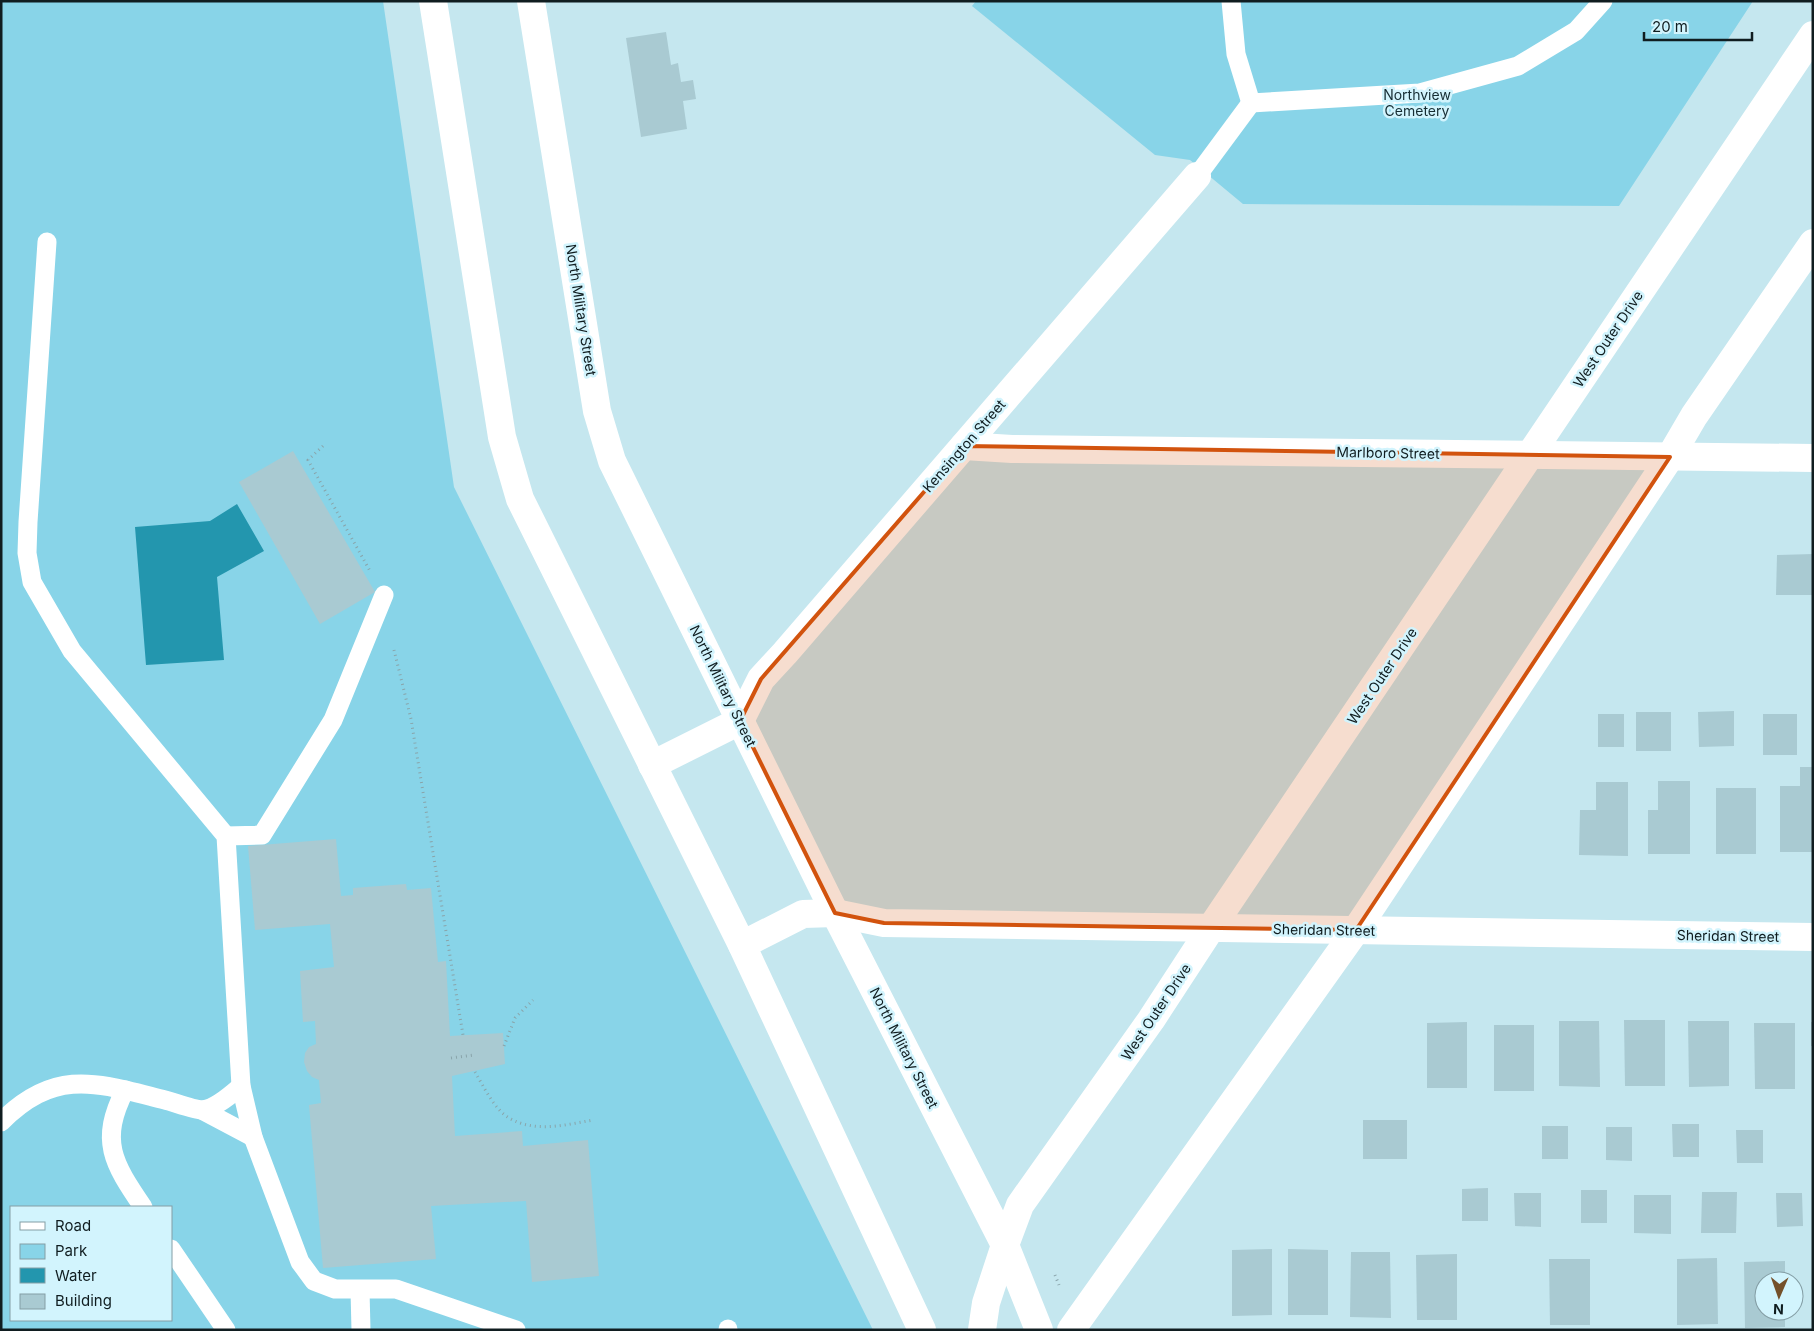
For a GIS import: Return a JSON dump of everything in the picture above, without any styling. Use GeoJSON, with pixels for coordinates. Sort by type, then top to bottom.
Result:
{"type":"FeatureCollection","features":[{"type":"Feature","properties":{"kind":"street"},"geometry":{"type":"LineString","coordinates":[[433,1],[502,436],[520,499],[742,945],[922,1330]]}},
{"type":"Feature","properties":{"kind":"street","name":"North Military Street"},"geometry":{"type":"LineString","coordinates":[[531,1],[597,411],[612,461],[835,914],[1004,1245],[1039,1330]]}},
{"type":"Feature","properties":{"kind":"street","name":"West Outer Drive"},"geometry":{"type":"LineString","coordinates":[[982,1330],[986,1304],[1004,1245],[1020,1206],[1151,1020],[1211,928],[1813,35]]}},
{"type":"Feature","properties":{"kind":"street","name":"Kensington Street"},"geometry":{"type":"LineString","coordinates":[[740,721],[760,678],[785,653],[1197,176]]}},
{"type":"Feature","properties":{"kind":"street"},"geometry":{"type":"LineString","coordinates":[[1071,1330],[1356,930],[1670,457],[1694,416],[1813,243]]}},
{"type":"Feature","properties":{"kind":"street","name":"Marlboro Street"},"geometry":{"type":"LineString","coordinates":[[964,446],[1012,449],[1813,458]]}},
{"type":"Feature","properties":{"kind":"street"},"geometry":{"type":"LineString","coordinates":[[652,765],[740,721]]}},
{"type":"Feature","properties":{"kind":"street","name":"Sheridan Street"},"geometry":{"type":"LineString","coordinates":[[742,945],[803,914],[835,914],[884,923],[1813,937]]}},
{"type":"Feature","properties":{"kind":"lane"},"geometry":{"type":"LineString","coordinates":[[1231,1],[1236,54],[1251,103]]}},
{"type":"Feature","properties":{"kind":"lane"},"geometry":{"type":"LineString","coordinates":[[1251,103],[1420,94],[1518,66],[1576,31],[1602,1]]}},
{"type":"Feature","properties":{"kind":"lane"},"geometry":{"type":"LineString","coordinates":[[1197,176],[1251,103]]}},
{"type":"Feature","properties":{"kind":"lane"},"geometry":{"type":"LineString","coordinates":[[48,242],[28,522],[27,553],[32,582],[72,652],[226,836],[240,1086],[253,1137],[300,1262],[314,1281],[335,1289],[396,1289],[516,1330]]}},
{"type":"Feature","properties":{"kind":"lane"},"geometry":{"type":"LineString","coordinates":[[226,836],[262,835],[333,720],[384,595]]}},
{"type":"Feature","properties":{"kind":"lane"},"geometry":{"type":"LineString","coordinates":[[1,1122],[14,1109],[40,1092],[70,1083],[99,1084],[202,1110],[253,1137]]}},
{"type":"Feature","properties":{"kind":"lane"},"geometry":{"type":"LineString","coordinates":[[202,1110],[224,1100],[240,1086]]}},
{"type":"Feature","properties":{"kind":"lane"},"geometry":{"type":"LineString","coordinates":[[125,1090],[115,1109],[111,1131],[112,1153],[122,1176],[142,1206]]}},
{"type":"Feature","properties":{"kind":"lane"},"geometry":{"type":"LineString","coordinates":[[172,1250],[226,1330]]}},
{"type":"Feature","properties":{"kind":"lane"},"geometry":{"type":"LineString","coordinates":[[360,1290],[361,1330]]}},
{"type":"Feature","properties":{"kind":"path"},"geometry":{"type":"LineString","coordinates":[[323,446],[308,460],[384,595]]}},
{"type":"Feature","properties":{"kind":"path"},"geometry":{"type":"LineString","coordinates":[[393,646],[411,719],[463,1036]]}},
{"type":"Feature","properties":{"kind":"path"},"geometry":{"type":"LineString","coordinates":[[504,1046],[515,1018],[533,1000]]}},
{"type":"Feature","properties":{"kind":"path"},"geometry":{"type":"LineString","coordinates":[[451,1058],[474,1055]]}},
{"type":"Feature","properties":{"kind":"path"},"geometry":{"type":"LineString","coordinates":[[475,1072],[496,1105],[509,1118],[533,1127],[558,1127],[593,1120]]}},
{"type":"Feature","properties":{"kind":"highlighted area"},"geometry":{"type":"Polygon","coordinates":[[[964,446],[1670,457],[1356,930],[884,923],[835,913],[740,721],[761,679],[964,446]]]}},
{"type":"Feature","properties":{"kind":"green space"},"geometry":{"type":"Polygon","coordinates":[[[1,1],[383,1],[454,487],[873,1330],[1,1330],[1,1]]]}},
{"type":"Feature","properties":{"kind":"green space","name":"Northview Cemetery"},"geometry":{"type":"Polygon","coordinates":[[[976,1],[1753,1],[1619,206],[1243,204],[1190,160],[1155,155],[972,6],[976,1]]]}},
{"type":"Feature","properties":{"kind":"water"},"geometry":{"type":"Polygon","coordinates":[[[237,504],[264,551],[217,577],[224,660],[146,665],[135,527],[210,521],[237,504]]]}},
{"type":"Feature","properties":{"kind":"building"},"geometry":{"type":"Polygon","coordinates":[[[666,32],[671,65],[678,63],[681,82],[693,80],[696,99],[683,101],[687,129],[641,137],[626,38],[666,32]]]}},
{"type":"Feature","properties":{"kind":"building"},"geometry":{"type":"Polygon","coordinates":[[[293,451],[375,592],[320,624],[239,482],[293,451]]]}},
{"type":"Feature","properties":{"kind":"building"},"geometry":{"type":"Polygon","coordinates":[[[1813,554],[1813,595],[1776,595],[1777,555],[1813,554]]]}},
{"type":"Feature","properties":{"kind":"building"},"geometry":{"type":"Polygon","coordinates":[[[1734,711],[1734,746],[1699,747],[1698,712],[1734,711]]]}},
{"type":"Feature","properties":{"kind":"building"},"geometry":{"type":"Polygon","coordinates":[[[1636,712],[1671,712],[1671,751],[1636,751],[1636,712]]]}},
{"type":"Feature","properties":{"kind":"building"},"geometry":{"type":"Polygon","coordinates":[[[1598,714],[1624,714],[1624,747],[1598,747],[1598,714]]]}},
{"type":"Feature","properties":{"kind":"building"},"geometry":{"type":"Polygon","coordinates":[[[1763,714],[1797,714],[1797,755],[1763,755],[1763,714]]]}},
{"type":"Feature","properties":{"kind":"building"},"geometry":{"type":"Polygon","coordinates":[[[1800,767],[1813,767],[1813,852],[1780,852],[1780,786],[1800,786],[1800,767]]]}},
{"type":"Feature","properties":{"kind":"building"},"geometry":{"type":"Polygon","coordinates":[[[1658,781],[1690,781],[1690,854],[1648,854],[1648,810],[1658,810],[1658,781]]]}},
{"type":"Feature","properties":{"kind":"building"},"geometry":{"type":"Polygon","coordinates":[[[1596,782],[1628,782],[1628,856],[1579,855],[1580,810],[1596,810],[1596,782]]]}},
{"type":"Feature","properties":{"kind":"building"},"geometry":{"type":"Polygon","coordinates":[[[1716,788],[1756,788],[1756,854],[1716,854],[1716,788]]]}},
{"type":"Feature","properties":{"kind":"building"},"geometry":{"type":"Polygon","coordinates":[[[336,839],[341,896],[353,895],[353,888],[406,884],[407,890],[431,888],[438,962],[446,961],[450,1036],[503,1033],[505,1064],[452,1076],[455,1136],[522,1131],[523,1146],[588,1140],[599,1276],[532,1282],[526,1201],[431,1206],[436,1259],[323,1268],[309,1105],[321,1103],[319,1080],[312,1077],[307,1071],[304,1062],[305,1053],[309,1047],[316,1044],[315,1021],[303,1022],[300,971],[334,967],[330,924],[255,930],[248,846],[336,839]]]}},
{"type":"Feature","properties":{"kind":"building"},"geometry":{"type":"Polygon","coordinates":[[[1624,1020],[1665,1020],[1665,1086],[1625,1086],[1624,1020]]]}},
{"type":"Feature","properties":{"kind":"building"},"geometry":{"type":"Polygon","coordinates":[[[1559,1021],[1599,1021],[1600,1087],[1559,1086],[1559,1021]]]}},
{"type":"Feature","properties":{"kind":"building"},"geometry":{"type":"Polygon","coordinates":[[[1688,1021],[1729,1021],[1729,1086],[1689,1087],[1688,1021]]]}},
{"type":"Feature","properties":{"kind":"building"},"geometry":{"type":"Polygon","coordinates":[[[1467,1022],[1467,1088],[1427,1088],[1427,1023],[1467,1022]]]}},
{"type":"Feature","properties":{"kind":"building"},"geometry":{"type":"Polygon","coordinates":[[[1811,1022],[1813,1022],[1813,1046],[1811,1046],[1811,1022]]]}},
{"type":"Feature","properties":{"kind":"building"},"geometry":{"type":"Polygon","coordinates":[[[1754,1023],[1795,1023],[1795,1089],[1755,1089],[1754,1023]]]}},
{"type":"Feature","properties":{"kind":"building"},"geometry":{"type":"Polygon","coordinates":[[[1494,1025],[1534,1025],[1534,1091],[1494,1091],[1494,1025]]]}},
{"type":"Feature","properties":{"kind":"building"},"geometry":{"type":"Polygon","coordinates":[[[1363,1120],[1407,1120],[1407,1159],[1363,1159],[1363,1120]]]}},
{"type":"Feature","properties":{"kind":"building"},"geometry":{"type":"Polygon","coordinates":[[[1672,1124],[1699,1124],[1699,1157],[1673,1157],[1672,1124]]]}},
{"type":"Feature","properties":{"kind":"building"},"geometry":{"type":"Polygon","coordinates":[[[1542,1126],[1568,1126],[1568,1159],[1542,1159],[1542,1126]]]}},
{"type":"Feature","properties":{"kind":"building"},"geometry":{"type":"Polygon","coordinates":[[[1606,1127],[1632,1127],[1632,1161],[1606,1160],[1606,1127]]]}},
{"type":"Feature","properties":{"kind":"building"},"geometry":{"type":"Polygon","coordinates":[[[1736,1130],[1763,1130],[1763,1163],[1737,1163],[1736,1130]]]}},
{"type":"Feature","properties":{"kind":"building"},"geometry":{"type":"Polygon","coordinates":[[[1488,1188],[1488,1221],[1462,1221],[1462,1189],[1488,1188]]]}},
{"type":"Feature","properties":{"kind":"building"},"geometry":{"type":"Polygon","coordinates":[[[1581,1190],[1607,1190],[1607,1223],[1581,1223],[1581,1190]]]}},
{"type":"Feature","properties":{"kind":"building"},"geometry":{"type":"Polygon","coordinates":[[[1702,1192],[1737,1192],[1736,1233],[1701,1233],[1702,1192]]]}},
{"type":"Feature","properties":{"kind":"building"},"geometry":{"type":"Polygon","coordinates":[[[1514,1193],[1541,1193],[1541,1227],[1515,1226],[1514,1193]]]}},
{"type":"Feature","properties":{"kind":"building"},"geometry":{"type":"Polygon","coordinates":[[[1776,1193],[1802,1193],[1803,1226],[1777,1227],[1776,1193]]]}},
{"type":"Feature","properties":{"kind":"building"},"geometry":{"type":"Polygon","coordinates":[[[1634,1195],[1671,1195],[1671,1234],[1634,1233],[1634,1195]]]}},
{"type":"Feature","properties":{"kind":"building"},"geometry":{"type":"Polygon","coordinates":[[[1272,1249],[1272,1315],[1232,1316],[1232,1250],[1272,1249]]]}},
{"type":"Feature","properties":{"kind":"building"},"geometry":{"type":"Polygon","coordinates":[[[1288,1249],[1328,1250],[1328,1315],[1288,1315],[1288,1249]]]}},
{"type":"Feature","properties":{"kind":"building"},"geometry":{"type":"Polygon","coordinates":[[[1351,1252],[1390,1252],[1391,1318],[1350,1317],[1351,1252]]]}},
{"type":"Feature","properties":{"kind":"building"},"geometry":{"type":"Polygon","coordinates":[[[1457,1254],[1457,1320],[1417,1320],[1416,1255],[1457,1254]]]}},
{"type":"Feature","properties":{"kind":"building"},"geometry":{"type":"Polygon","coordinates":[[[1717,1258],[1718,1324],[1677,1325],[1677,1259],[1717,1258]]]}},
{"type":"Feature","properties":{"kind":"building"},"geometry":{"type":"Polygon","coordinates":[[[1549,1259],[1590,1259],[1590,1325],[1550,1325],[1549,1259]]]}},
{"type":"Feature","properties":{"kind":"building"},"geometry":{"type":"Polygon","coordinates":[[[1785,1261],[1785,1271],[1754,1271],[1754,1321],[1785,1321],[1785,1327],[1745,1328],[1744,1262],[1785,1261]]]}}]}
